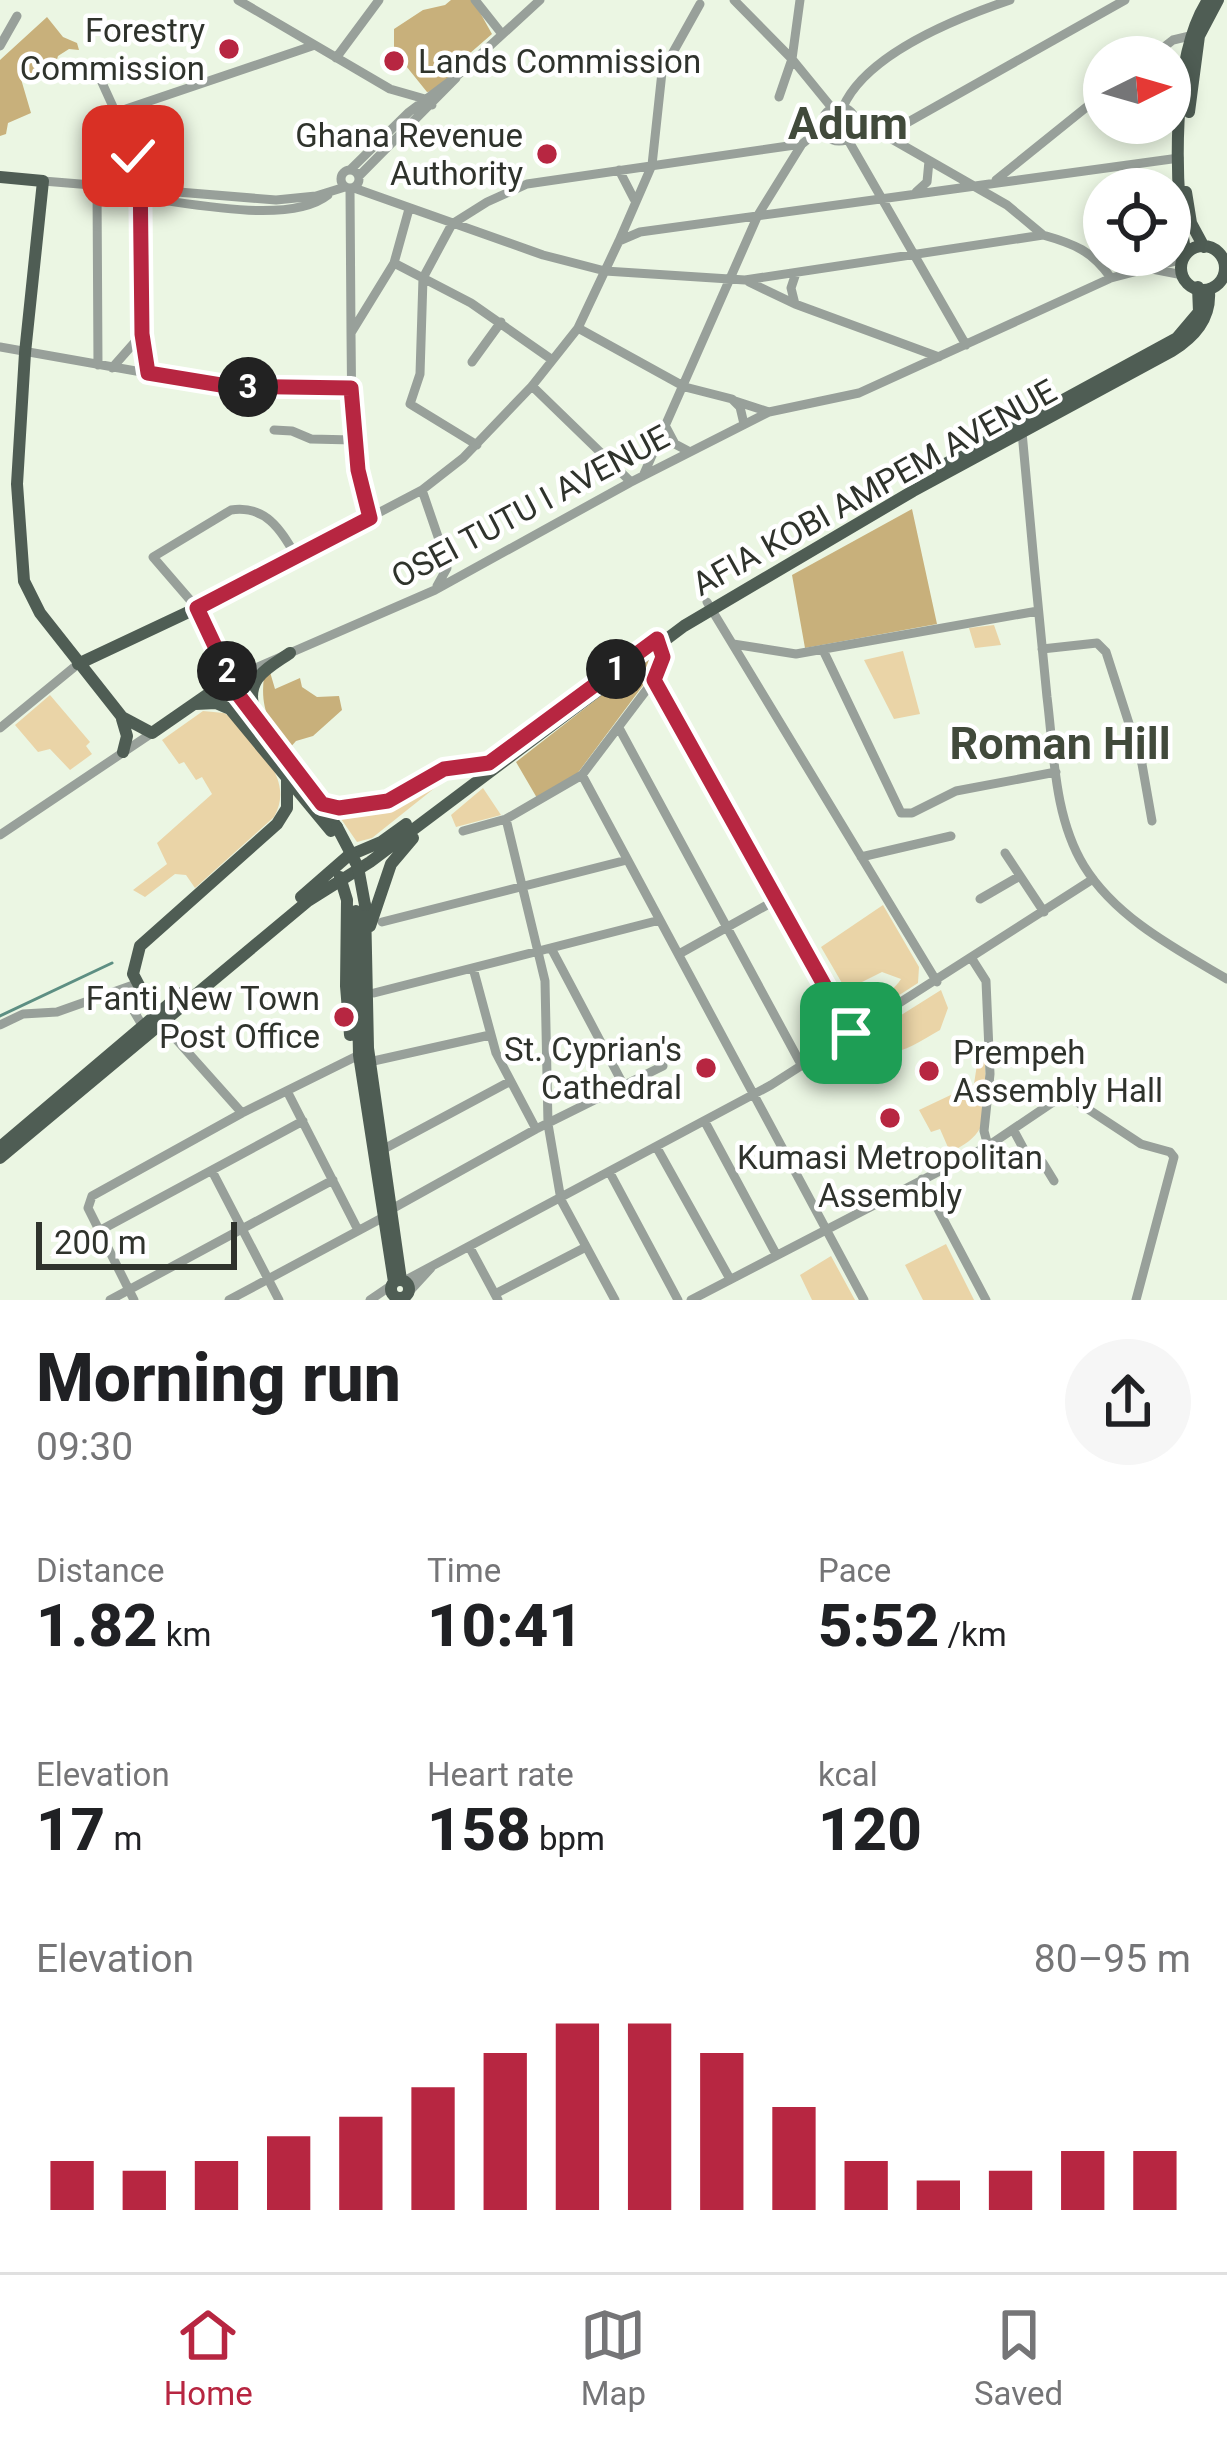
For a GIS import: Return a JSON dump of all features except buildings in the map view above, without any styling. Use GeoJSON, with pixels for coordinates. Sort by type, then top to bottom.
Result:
{"type":"FeatureCollection","features":[{"type":"Feature","properties":{"kind":"main road"},"geometry":{"type":"LineString","coordinates":[[1179,168],[1183,61],[1208,0]]}},
{"type":"Feature","properties":{"kind":"main road"},"geometry":{"type":"LineString","coordinates":[[1191,273],[1203,289],[1226,278],[1225,260],[1204,247],[1186,203],[1195,35],[1219,0]]}},
{"type":"Feature","properties":{"kind":"main road"},"geometry":{"type":"LineString","coordinates":[[0,177],[43,181],[17,484],[24,581],[33,604],[122,718],[127,736],[123,752]]}},
{"type":"Feature","properties":{"kind":"main road"},"geometry":{"type":"LineString","coordinates":[[1191,256],[1204,247]]}},
{"type":"Feature","properties":{"kind":"main road","name":"AFIA KOBI AMPEM AVENUE"},"geometry":{"type":"LineString","coordinates":[[0,1158],[337,864],[381,842],[709,605],[1021,428],[1172,352],[1195,333],[1204,312],[1203,289]]}},
{"type":"Feature","properties":{"kind":"main road"},"geometry":{"type":"LineString","coordinates":[[78,664],[197,608],[230,679],[287,779],[338,843],[361,908],[362,1055],[400,1291]]}},
{"type":"Feature","properties":{"kind":"main road","name":"AFIA KOBI AMPEM AVENUE"},"geometry":{"type":"LineString","coordinates":[[0,1147],[142,1025],[659,641]]}},
{"type":"Feature","properties":{"kind":"main road"},"geometry":{"type":"LineString","coordinates":[[258,723],[251,700],[253,682],[290,653]]}},
{"type":"Feature","properties":{"kind":"main road","name":"OSEI TUTU I AVENUE"},"geometry":{"type":"LineString","coordinates":[[152,733],[230,679]]}},
{"type":"Feature","properties":{"kind":"main road"},"geometry":{"type":"LineString","coordinates":[[193,704],[216,703],[230,709],[322,804],[350,849],[364,950]]}},
{"type":"Feature","properties":{"kind":"main road"},"geometry":{"type":"LineString","coordinates":[[122,718],[152,733]]}},
{"type":"Feature","properties":{"kind":"main road"},"geometry":{"type":"LineString","coordinates":[[322,804],[333,808],[388,801],[444,769],[489,763]]}},
{"type":"Feature","properties":{"kind":"main road"},"geometry":{"type":"LineString","coordinates":[[157,1018],[136,984],[134,965],[147,938],[266,835],[287,808],[287,779]]}},
{"type":"Feature","properties":{"kind":"main road"},"geometry":{"type":"LineString","coordinates":[[360,981],[385,877],[401,848],[474,782]]}},
{"type":"Feature","properties":{"kind":"main road"},"geometry":{"type":"LineString","coordinates":[[337,864],[347,900],[350,1034],[362,1055],[382,1150],[386,1214]]}},
{"type":"Feature","properties":{"kind":"street"},"geometry":{"type":"LineString","coordinates":[[238,0],[257,4],[312,46],[390,88],[429,102]]}},
{"type":"Feature","properties":{"kind":"street"},"geometry":{"type":"LineString","coordinates":[[336,58],[379,0]]}},
{"type":"Feature","properties":{"kind":"street"},"geometry":{"type":"LineString","coordinates":[[475,0],[502,34]]}},
{"type":"Feature","properties":{"kind":"street"},"geometry":{"type":"LineString","coordinates":[[43,181],[287,210],[313,204],[351,181],[413,116],[540,0]]}},
{"type":"Feature","properties":{"kind":"street"},"geometry":{"type":"LineString","coordinates":[[734,0],[838,108],[974,184],[1043,235],[1082,247],[1096,256],[1111,278]]}},
{"type":"Feature","properties":{"kind":"street"},"geometry":{"type":"LineString","coordinates":[[779,97],[792,59],[800,0]]}},
{"type":"Feature","properties":{"kind":"street"},"geometry":{"type":"LineString","coordinates":[[1010,0],[912,42],[854,86],[838,108],[824,116],[823,127],[833,139],[903,125],[1125,0]]}},
{"type":"Feature","properties":{"kind":"street"},"geometry":{"type":"LineString","coordinates":[[296,556],[262,512],[231,510],[153,556],[197,608],[422,490],[477,445],[578,328],[652,165],[662,72],[700,4]]}},
{"type":"Feature","properties":{"kind":"street"},"geometry":{"type":"LineString","coordinates":[[0,46],[16,16]]}},
{"type":"Feature","properties":{"kind":"street"},"geometry":{"type":"LineString","coordinates":[[1191,37],[1195,35]]}},
{"type":"Feature","properties":{"kind":"street"},"geometry":{"type":"LineString","coordinates":[[121,122],[126,109],[312,46]]}},
{"type":"Feature","properties":{"kind":"street"},"geometry":{"type":"LineString","coordinates":[[94,65],[140,166],[142,334],[148,373]]}},
{"type":"Feature","properties":{"kind":"street"},"geometry":{"type":"LineString","coordinates":[[390,88],[413,116]]}},
{"type":"Feature","properties":{"kind":"street"},"geometry":{"type":"LineString","coordinates":[[994,181],[1083,109]]}},
{"type":"Feature","properties":{"kind":"street"},"geometry":{"type":"LineString","coordinates":[[855,118],[850,136],[880,198],[966,345]]}},
{"type":"Feature","properties":{"kind":"street"},"geometry":{"type":"LineString","coordinates":[[643,476],[739,280],[758,215],[802,144],[823,127]]}},
{"type":"Feature","properties":{"kind":"street"},"geometry":{"type":"LineString","coordinates":[[477,445],[410,404],[421,360],[423,278],[452,224],[526,184],[802,144]]}},
{"type":"Feature","properties":{"kind":"street"},"geometry":{"type":"LineString","coordinates":[[1022,156],[1024,169],[1032,177]]}},
{"type":"Feature","properties":{"kind":"street"},"geometry":{"type":"LineString","coordinates":[[619,241],[640,232],[1179,158]]}},
{"type":"Feature","properties":{"kind":"street"},"geometry":{"type":"LineString","coordinates":[[916,192],[927,182],[929,160]]}},
{"type":"Feature","properties":{"kind":"street"},"geometry":{"type":"LineString","coordinates":[[140,166],[175,192]]}},
{"type":"Feature","properties":{"kind":"street"},"geometry":{"type":"LineString","coordinates":[[619,170],[634,200]]}},
{"type":"Feature","properties":{"kind":"street"},"geometry":{"type":"LineString","coordinates":[[1007,205],[1010,180]]}},
{"type":"Feature","properties":{"kind":"street"},"geometry":{"type":"LineString","coordinates":[[316,196],[351,181]]}},
{"type":"Feature","properties":{"kind":"street"},"geometry":{"type":"LineString","coordinates":[[351,181],[385,200],[605,272],[739,280],[1043,235]]}},
{"type":"Feature","properties":{"kind":"street"},"geometry":{"type":"LineString","coordinates":[[351,181],[353,440],[370,518]]}},
{"type":"Feature","properties":{"kind":"street"},"geometry":{"type":"LineString","coordinates":[[97,186],[98,365]]}},
{"type":"Feature","properties":{"kind":"street"},"geometry":{"type":"LineString","coordinates":[[138,193],[276,200],[332,191]]}},
{"type":"Feature","properties":{"kind":"street"},"geometry":{"type":"LineString","coordinates":[[351,333],[394,263],[410,208]]}},
{"type":"Feature","properties":{"kind":"street"},"geometry":{"type":"LineString","coordinates":[[626,220],[640,232]]}},
{"type":"Feature","properties":{"kind":"street"},"geometry":{"type":"LineString","coordinates":[[394,263],[501,322],[551,359]]}},
{"type":"Feature","properties":{"kind":"street"},"geometry":{"type":"LineString","coordinates":[[795,304],[791,289],[796,273]]}},
{"type":"Feature","properties":{"kind":"street","name":"OSEI TUTU I AVENUE"},"geometry":{"type":"LineString","coordinates":[[230,679],[435,590],[769,412],[859,394],[1118,276]]}},
{"type":"Feature","properties":{"kind":"street"},"geometry":{"type":"LineString","coordinates":[[739,280],[939,357]]}},
{"type":"Feature","properties":{"kind":"street"},"geometry":{"type":"LineString","coordinates":[[472,362],[501,322]]}},
{"type":"Feature","properties":{"kind":"street"},"geometry":{"type":"LineString","coordinates":[[578,328],[685,387],[769,412]]}},
{"type":"Feature","properties":{"kind":"street"},"geometry":{"type":"LineString","coordinates":[[112,368],[142,334]]}},
{"type":"Feature","properties":{"kind":"street"},"geometry":{"type":"LineString","coordinates":[[0,347],[227,386],[351,388]]}},
{"type":"Feature","properties":{"kind":"street"},"geometry":{"type":"LineString","coordinates":[[532,386],[631,482]]}},
{"type":"Feature","properties":{"kind":"street"},"geometry":{"type":"LineString","coordinates":[[734,400],[744,424]]}},
{"type":"Feature","properties":{"kind":"street"},"geometry":{"type":"LineString","coordinates":[[666,427],[675,444],[690,452]]}},
{"type":"Feature","properties":{"kind":"street"},"geometry":{"type":"LineString","coordinates":[[1021,428],[1056,772],[1069,833],[1093,879],[1145,928],[1227,979]]}},
{"type":"Feature","properties":{"kind":"street"},"geometry":{"type":"LineString","coordinates":[[274,430],[311,439],[353,440]]}},
{"type":"Feature","properties":{"kind":"street"},"geometry":{"type":"LineString","coordinates":[[422,490],[446,560],[435,590]]}},
{"type":"Feature","properties":{"kind":"street"},"geometry":{"type":"LineString","coordinates":[[446,560],[457,566],[478,566]]}},
{"type":"Feature","properties":{"kind":"street"},"geometry":{"type":"LineString","coordinates":[[709,605],[937,982]]}},
{"type":"Feature","properties":{"kind":"street"},"geometry":{"type":"LineString","coordinates":[[733,644],[789,654],[1038,611]]}},
{"type":"Feature","properties":{"kind":"street"},"geometry":{"type":"LineString","coordinates":[[463,831],[506,819],[582,775],[654,680],[662,661],[659,641]]}},
{"type":"Feature","properties":{"kind":"street"},"geometry":{"type":"LineString","coordinates":[[1042,649],[1097,644],[1106,652],[1142,764],[1152,821]]}},
{"type":"Feature","properties":{"kind":"street"},"geometry":{"type":"LineString","coordinates":[[743,661],[760,650]]}},
{"type":"Feature","properties":{"kind":"street"},"geometry":{"type":"LineString","coordinates":[[823,650],[902,813],[970,787],[1056,772]]}},
{"type":"Feature","properties":{"kind":"street"},"geometry":{"type":"LineString","coordinates":[[0,728],[78,664]]}},
{"type":"Feature","properties":{"kind":"street"},"geometry":{"type":"LineString","coordinates":[[654,680],[851,1033]]}},
{"type":"Feature","properties":{"kind":"street"},"geometry":{"type":"LineString","coordinates":[[619,728],[802,1066]]}},
{"type":"Feature","properties":{"kind":"street","name":"OSEI TUTU I AVENUE"},"geometry":{"type":"LineString","coordinates":[[0,836],[152,733]]}},
{"type":"Feature","properties":{"kind":"street"},"geometry":{"type":"LineString","coordinates":[[582,775],[864,1300]]}},
{"type":"Feature","properties":{"kind":"street"},"geometry":{"type":"LineString","coordinates":[[506,819],[546,950],[624,1086]]}},
{"type":"Feature","properties":{"kind":"street"},"geometry":{"type":"LineString","coordinates":[[861,857],[951,836]]}},
{"type":"Feature","properties":{"kind":"street"},"geometry":{"type":"LineString","coordinates":[[1005,854],[1044,912]]}},
{"type":"Feature","properties":{"kind":"street"},"geometry":{"type":"LineString","coordinates":[[382,922],[627,860]]}},
{"type":"Feature","properties":{"kind":"street"},"geometry":{"type":"LineString","coordinates":[[980,898],[1020,876]]}},
{"type":"Feature","properties":{"kind":"street"},"geometry":{"type":"LineString","coordinates":[[371,1300],[400,1291],[431,1268],[754,1094],[1093,879]]}},
{"type":"Feature","properties":{"kind":"street"},"geometry":{"type":"LineString","coordinates":[[679,954],[776,900]]}},
{"type":"Feature","properties":{"kind":"street"},"geometry":{"type":"LineString","coordinates":[[374,993],[659,920]]}},
{"type":"Feature","properties":{"kind":"street"},"geometry":{"type":"LineString","coordinates":[[546,950],[542,1127],[561,1200],[615,1300]]}},
{"type":"Feature","properties":{"kind":"street"},"geometry":{"type":"LineString","coordinates":[[972,959],[986,981],[990,1074],[984,1134],[988,1146]]}},
{"type":"Feature","properties":{"kind":"street"},"geometry":{"type":"LineString","coordinates":[[473,968],[490,1035],[509,1082],[542,1127]]}},
{"type":"Feature","properties":{"kind":"street"},"geometry":{"type":"LineString","coordinates":[[0,1025],[23,1015],[57,1012],[136,984]]}},
{"type":"Feature","properties":{"kind":"street"},"geometry":{"type":"LineString","coordinates":[[122,991],[142,1025]]}},
{"type":"Feature","properties":{"kind":"street"},"geometry":{"type":"LineString","coordinates":[[157,1018],[242,1113]]}},
{"type":"Feature","properties":{"kind":"street"},"geometry":{"type":"LineString","coordinates":[[132,1295],[88,1208],[89,1200],[242,1113],[362,1055],[490,1035]]}},
{"type":"Feature","properties":{"kind":"street"},"geometry":{"type":"LineString","coordinates":[[229,1300],[542,1127],[663,1066]]}},
{"type":"Feature","properties":{"kind":"street"},"geometry":{"type":"LineString","coordinates":[[382,1150],[509,1082]]}},
{"type":"Feature","properties":{"kind":"street"},"geometry":{"type":"LineString","coordinates":[[287,1090],[358,1230]]}},
{"type":"Feature","properties":{"kind":"street"},"geometry":{"type":"LineString","coordinates":[[692,1300],[988,1146],[1065,1094],[1141,1144],[1174,1157],[1136,1300]]}},
{"type":"Feature","properties":{"kind":"street"},"geometry":{"type":"LineString","coordinates":[[99,1231],[303,1120]]}},
{"type":"Feature","properties":{"kind":"street"},"geometry":{"type":"LineString","coordinates":[[705,1122],[776,1254]]}},
{"type":"Feature","properties":{"kind":"street"},"geometry":{"type":"LineString","coordinates":[[1014,1131],[1028,1157],[1043,1163],[1054,1180]]}},
{"type":"Feature","properties":{"kind":"street"},"geometry":{"type":"LineString","coordinates":[[657,1148],[730,1280]]}},
{"type":"Feature","properties":{"kind":"street"},"geometry":{"type":"LineString","coordinates":[[212,1171],[279,1300]]}},
{"type":"Feature","properties":{"kind":"street"},"geometry":{"type":"LineString","coordinates":[[610,1172],[678,1300]]}},
{"type":"Feature","properties":{"kind":"street"},"geometry":{"type":"LineString","coordinates":[[922,1179],[986,1300]]}},
{"type":"Feature","properties":{"kind":"street"},"geometry":{"type":"LineString","coordinates":[[110,1300],[132,1295],[333,1180]]}},
{"type":"Feature","properties":{"kind":"street"},"geometry":{"type":"LineString","coordinates":[[470,1247],[497,1297],[586,1246]]}},
{"type":"Feature","properties":{"kind":"shaded area"},"geometry":{"type":"Polygon","coordinates":[[[451,0],[473,0],[492,34],[461,61],[461,68],[427,92],[394,51],[394,29],[423,10],[451,0]]]}},
{"type":"Feature","properties":{"kind":"shaded area"},"geometry":{"type":"Polygon","coordinates":[[[47,17],[79,50],[69,49],[58,56],[55,66],[21,79],[31,113],[8,123],[6,134],[0,136],[0,60],[47,17]]]}},
{"type":"Feature","properties":{"kind":"shaded area"},"geometry":{"type":"Polygon","coordinates":[[[912,509],[937,624],[805,648],[792,575],[912,509]]]}},
{"type":"Feature","properties":{"kind":"shaded area"},"geometry":{"type":"Polygon","coordinates":[[[994,625],[1001,645],[975,648],[969,628],[994,625]]]}},
{"type":"Feature","properties":{"kind":"shaded area"},"geometry":{"type":"Polygon","coordinates":[[[903,651],[920,714],[894,719],[864,660],[903,651]]]}},
{"type":"Feature","properties":{"kind":"shaded area"},"geometry":{"type":"Polygon","coordinates":[[[652,656],[653,672],[577,774],[537,798],[516,762],[652,656]]]}},
{"type":"Feature","properties":{"kind":"shaded area"},"geometry":{"type":"Polygon","coordinates":[[[270,672],[275,689],[300,678],[302,687],[317,697],[339,696],[342,710],[313,736],[296,741],[288,750],[265,707],[264,677],[270,672]]]}},
{"type":"Feature","properties":{"kind":"shaded area"},"geometry":{"type":"Polygon","coordinates":[[[50,695],[90,742],[86,746],[92,754],[70,770],[50,749],[38,752],[15,725],[50,695]]]}},
{"type":"Feature","properties":{"kind":"shaded area"},"geometry":{"type":"Polygon","coordinates":[[[203,711],[232,718],[261,752],[276,776],[279,803],[274,817],[195,888],[186,875],[175,874],[145,897],[133,890],[167,864],[157,843],[212,794],[202,777],[196,780],[162,740],[203,711]]]}},
{"type":"Feature","properties":{"kind":"shaded area"},"geometry":{"type":"Polygon","coordinates":[[[456,771],[372,838],[357,842],[339,816],[396,804],[440,774],[456,771]]]}},
{"type":"Feature","properties":{"kind":"shaded area"},"geometry":{"type":"Polygon","coordinates":[[[483,788],[501,815],[456,827],[451,815],[483,788]]]}},
{"type":"Feature","properties":{"kind":"shaded area"},"geometry":{"type":"Polygon","coordinates":[[[883,905],[919,967],[918,983],[862,1019],[847,1018],[843,1011],[875,1001],[901,979],[882,972],[846,990],[821,947],[883,905]]]}},
{"type":"Feature","properties":{"kind":"shaded area"},"geometry":{"type":"Polygon","coordinates":[[[941,990],[948,1008],[940,1030],[893,1052],[863,1045],[863,1039],[941,990]]]}},
{"type":"Feature","properties":{"kind":"shaded area"},"geometry":{"type":"Polygon","coordinates":[[[978,1058],[985,1058],[982,1125],[950,1152],[940,1129],[931,1132],[919,1110],[974,1084],[978,1058]]]}},
{"type":"Feature","properties":{"kind":"shaded area"},"geometry":{"type":"Polygon","coordinates":[[[946,1244],[974,1300],[923,1300],[905,1265],[946,1244]]]}},
{"type":"Feature","properties":{"kind":"shaded area"},"geometry":{"type":"Polygon","coordinates":[[[831,1256],[855,1300],[812,1300],[800,1275],[831,1256]]]}},
{"type":"Feature","properties":{"kind":"waterway"},"geometry":{"type":"LineString","coordinates":[[0,1016],[112,963]]}},
{"type":"Feature","properties":{"kind":"place","name":"Forestry Commission"},"geometry":{"type":"Point","coordinates":[229,49]}},
{"type":"Feature","properties":{"kind":"place","name":"Lands Commission"},"geometry":{"type":"Point","coordinates":[394,61]}},
{"type":"Feature","properties":{"kind":"place","name":"Ghana Revenue Authority"},"geometry":{"type":"Point","coordinates":[547,154]}},
{"type":"Feature","properties":{"kind":"place","name":"Fanti New Town Post Office"},"geometry":{"type":"Point","coordinates":[344,1017]}},
{"type":"Feature","properties":{"kind":"place","name":"St. Cyprian's Cathedral"},"geometry":{"type":"Point","coordinates":[706,1068]}},
{"type":"Feature","properties":{"kind":"place","name":"Prempeh Assembly Hall"},"geometry":{"type":"Point","coordinates":[929,1071]}},
{"type":"Feature","properties":{"kind":"place","name":"Kumasi Metropolitan Assembly"},"geometry":{"type":"Point","coordinates":[890,1118]}},
{"type":"Feature","properties":{"kind":"district","name":"Adum"},"geometry":{"type":"Point","coordinates":[848,123]}},
{"type":"Feature","properties":{"kind":"district","name":"Roman Hill"},"geometry":{"type":"Point","coordinates":[1060,743]}},
{"type":"Feature","properties":{"kind":"route"},"geometry":{"type":"LineString","coordinates":[[133,156],[140,166],[142,334],[148,373],[227,386],[351,388],[352,434],[370,518],[197,608],[237,693],[322,804],[339,808],[388,801],[444,769],[489,763],[657,639],[663,657],[654,680],[851,1033]]}}]}
